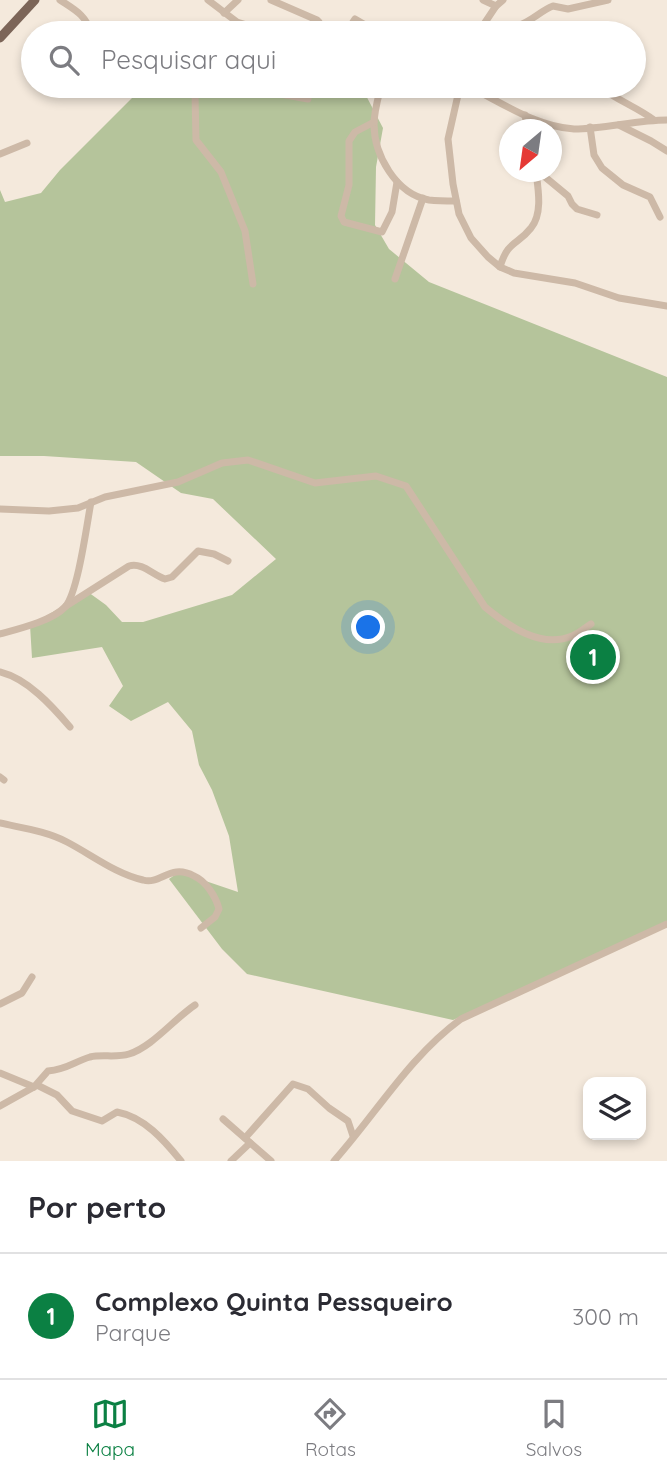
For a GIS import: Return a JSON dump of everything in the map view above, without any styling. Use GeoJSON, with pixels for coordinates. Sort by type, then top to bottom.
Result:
{"type":"FeatureCollection","features":[{"type":"Feature","properties":{"kind":"main road"},"geometry":{"type":"LineString","coordinates":[[0,38],[35,0]]}},
{"type":"Feature","properties":{"kind":"street"},"geometry":{"type":"LineString","coordinates":[[60,0],[81,13],[88,21]]}},
{"type":"Feature","properties":{"kind":"street"},"geometry":{"type":"LineString","coordinates":[[208,0],[236,21]]}},
{"type":"Feature","properties":{"kind":"street"},"geometry":{"type":"LineString","coordinates":[[225,13],[238,0]]}},
{"type":"Feature","properties":{"kind":"street"},"geometry":{"type":"LineString","coordinates":[[271,0],[318,21]]}},
{"type":"Feature","properties":{"kind":"street"},"geometry":{"type":"LineString","coordinates":[[483,0],[496,6]]}},
{"type":"Feature","properties":{"kind":"street"},"geometry":{"type":"LineString","coordinates":[[485,21],[503,0]]}},
{"type":"Feature","properties":{"kind":"street"},"geometry":{"type":"LineString","coordinates":[[529,21],[553,6],[568,9],[608,0]]}},
{"type":"Feature","properties":{"kind":"street"},"geometry":{"type":"LineString","coordinates":[[194,98],[196,140],[221,172],[245,231],[253,284]]}},
{"type":"Feature","properties":{"kind":"street"},"geometry":{"type":"LineString","coordinates":[[302,98],[308,99]]}},
{"type":"Feature","properties":{"kind":"street"},"geometry":{"type":"LineString","coordinates":[[378,98],[373,122],[375,138],[386,166],[397,182],[423,198],[456,201]]}},
{"type":"Feature","properties":{"kind":"street"},"geometry":{"type":"LineString","coordinates":[[457,98],[447,139],[459,214],[471,239],[500,267],[514,273],[575,283],[620,298],[667,306]]}},
{"type":"Feature","properties":{"kind":"street"},"geometry":{"type":"LineString","coordinates":[[492,98],[543,124],[573,129],[667,120]]}},
{"type":"Feature","properties":{"kind":"street"},"geometry":{"type":"LineString","coordinates":[[616,98],[654,120]]}},
{"type":"Feature","properties":{"kind":"street"},"geometry":{"type":"LineString","coordinates":[[525,115],[526,119]]}},
{"type":"Feature","properties":{"kind":"street"},"geometry":{"type":"LineString","coordinates":[[373,122],[355,132],[349,141],[349,185],[341,216],[344,222],[382,232],[392,212],[397,182]]}},
{"type":"Feature","properties":{"kind":"street"},"geometry":{"type":"LineString","coordinates":[[619,125],[667,151]]}},
{"type":"Feature","properties":{"kind":"street"},"geometry":{"type":"LineString","coordinates":[[590,127],[594,155],[602,168],[623,185],[650,197],[660,217]]}},
{"type":"Feature","properties":{"kind":"street"},"geometry":{"type":"LineString","coordinates":[[0,154],[27,143]]}},
{"type":"Feature","properties":{"kind":"street"},"geometry":{"type":"LineString","coordinates":[[500,267],[507,248],[531,228],[536,218],[537,182]]}},
{"type":"Feature","properties":{"kind":"street"},"geometry":{"type":"LineString","coordinates":[[550,182],[568,196],[577,209],[597,215]]}},
{"type":"Feature","properties":{"kind":"street"},"geometry":{"type":"LineString","coordinates":[[395,279],[423,198]]}},
{"type":"Feature","properties":{"kind":"street"},"geometry":{"type":"LineString","coordinates":[[0,509],[60,511],[78,508],[91,502],[178,482],[222,463],[248,460],[315,483],[376,476],[406,485],[485,607],[501,620],[520,632],[542,638],[561,639],[573,636],[591,625]]}},
{"type":"Feature","properties":{"kind":"street"},"geometry":{"type":"LineString","coordinates":[[66,606],[75,586],[91,502]]}},
{"type":"Feature","properties":{"kind":"street"},"geometry":{"type":"LineString","coordinates":[[0,634],[53,615],[135,564],[165,579],[172,578],[198,551],[215,554],[228,561]]}},
{"type":"Feature","properties":{"kind":"street"},"geometry":{"type":"LineString","coordinates":[[0,672],[24,683],[70,727]]}},
{"type":"Feature","properties":{"kind":"street"},"geometry":{"type":"LineString","coordinates":[[0,823],[41,832],[66,842],[96,860],[142,880],[151,881],[169,872],[191,874],[211,891],[218,901],[219,909],[215,917],[201,928]]}},
{"type":"Feature","properties":{"kind":"street"},"geometry":{"type":"LineString","coordinates":[[334,1161],[433,1042],[461,1019],[667,923]]}},
{"type":"Feature","properties":{"kind":"street"},"geometry":{"type":"LineString","coordinates":[[0,1004],[22,993],[32,978]]}},
{"type":"Feature","properties":{"kind":"street"},"geometry":{"type":"LineString","coordinates":[[0,1106],[36,1086],[48,1071],[67,1069],[92,1057],[128,1054],[141,1048],[195,1005]]}},
{"type":"Feature","properties":{"kind":"street"},"geometry":{"type":"LineString","coordinates":[[0,1073],[57,1095],[68,1109],[93,1120],[102,1121],[117,1112],[141,1121],[153,1130],[181,1161]]}},
{"type":"Feature","properties":{"kind":"street"},"geometry":{"type":"LineString","coordinates":[[231,1161],[293,1084],[308,1089],[348,1121],[353,1136]]}},
{"type":"Feature","properties":{"kind":"street"},"geometry":{"type":"LineString","coordinates":[[223,1119],[271,1161]]}},
{"type":"Feature","properties":{"kind":"green space"},"geometry":{"type":"Polygon","coordinates":[[[132,98],[367,98],[383,128],[376,167],[375,225],[389,249],[429,282],[667,377],[667,927],[453,1020],[247,974],[222,949],[169,879],[179,872],[238,892],[229,836],[212,790],[199,765],[192,731],[168,702],[131,721],[109,706],[123,686],[102,647],[32,658],[30,625],[88,592],[106,605],[122,622],[143,622],[232,595],[276,559],[213,499],[181,493],[136,462],[0,456],[0,190],[5,202],[41,193],[60,170],[132,98]]]}},
{"type":"Feature","properties":{"kind":"place","name":"Complexo Quinta Pessqueiro"},"geometry":{"type":"Point","coordinates":[593,657]}}]}
